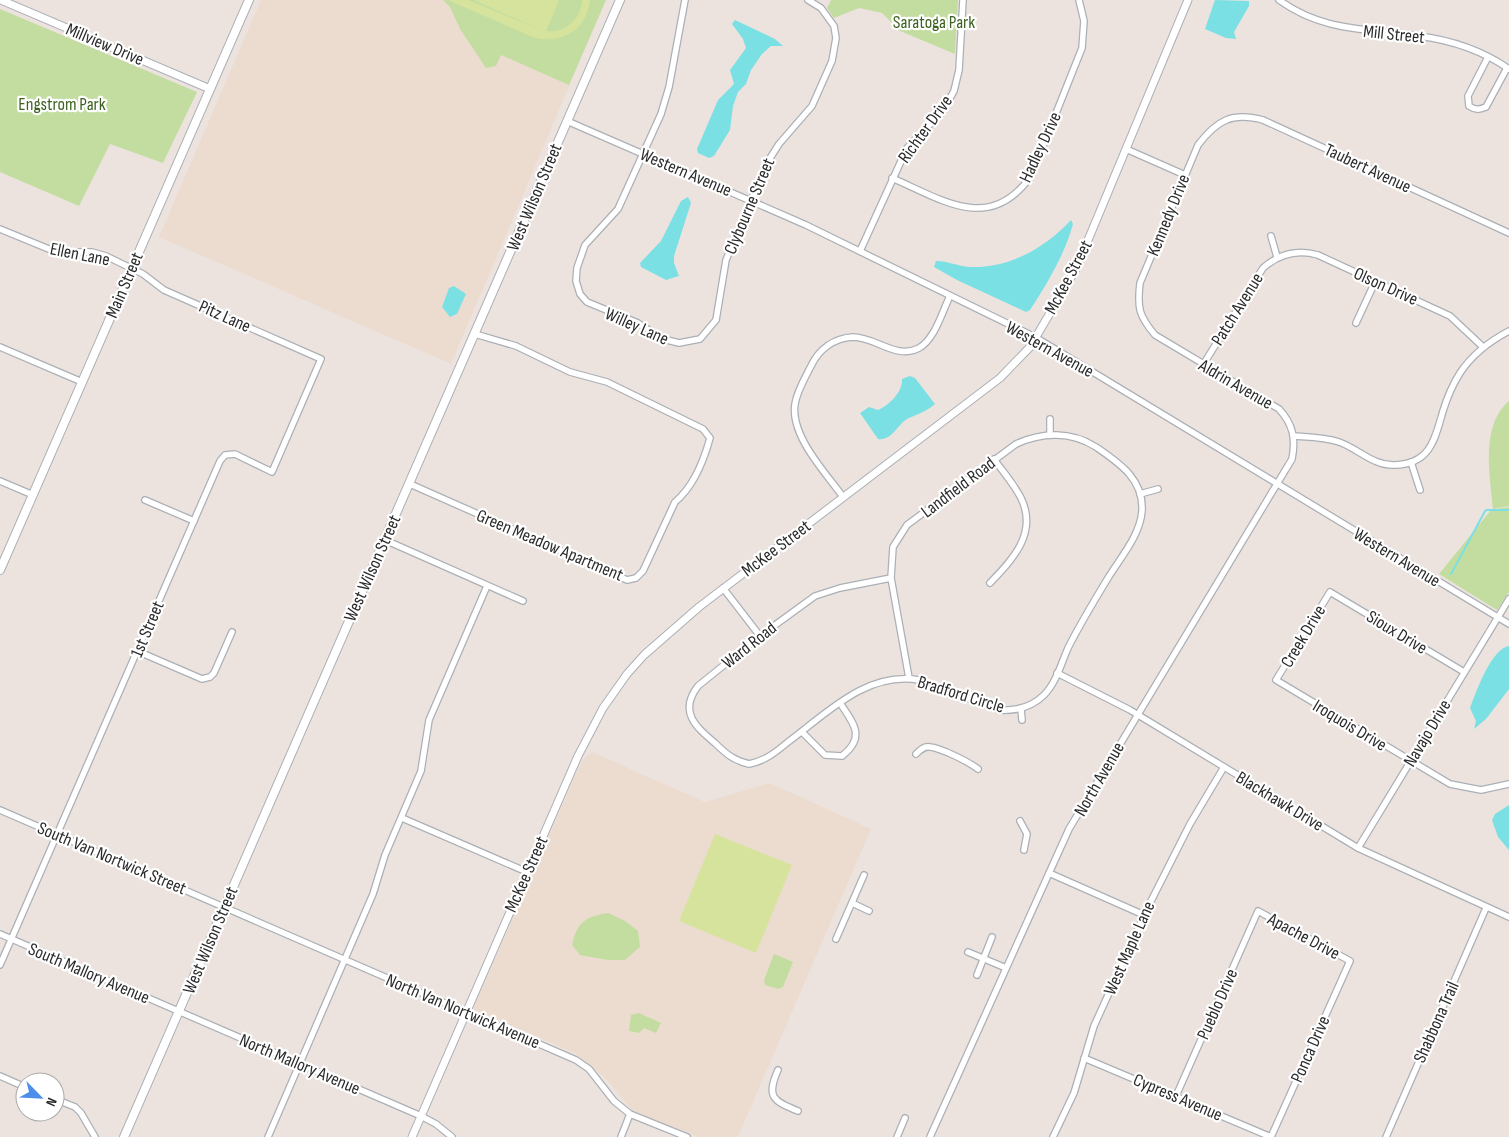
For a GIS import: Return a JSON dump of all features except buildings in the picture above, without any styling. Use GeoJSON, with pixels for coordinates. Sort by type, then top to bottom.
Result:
{"type":"FeatureCollection","features":[{"type":"Feature","properties":{"kind":"main road","name":"Main Street"},"geometry":{"type":"LineString","coordinates":[[0,570],[249,0]]}},
{"type":"Feature","properties":{"kind":"main road","name":"West Wilson Street"},"geometry":{"type":"LineString","coordinates":[[124,1137],[620,0]]}},
{"type":"Feature","properties":{"kind":"street","name":"Millview Drive"},"geometry":{"type":"LineString","coordinates":[[1,0],[210,89]]}},
{"type":"Feature","properties":{"kind":"street"},"geometry":{"type":"LineString","coordinates":[[644,154],[666,101],[684,0]]}},
{"type":"Feature","properties":{"kind":"street","name":"Clybourne Street"},"geometry":{"type":"LineString","coordinates":[[700,338],[716,320],[726,260],[750,200],[772,153],[804,116],[818,95],[835,49],[834,26],[821,8],[808,0]]}},
{"type":"Feature","properties":{"kind":"street","name":"Richter Drive"},"geometry":{"type":"LineString","coordinates":[[860,251],[907,148],[942,112],[954,91],[959,70],[963,0]]}},
{"type":"Feature","properties":{"kind":"street","name":"Hadley Drive"},"geometry":{"type":"LineString","coordinates":[[892,178],[958,207],[985,209],[1012,198],[1031,176],[1082,48],[1084,22],[1078,0]]}},
{"type":"Feature","properties":{"kind":"street","name":"McKee Street"},"geometry":{"type":"LineString","coordinates":[[412,1137],[578,756],[611,696],[644,655],[723,588],[1000,378],[1030,347],[1076,269],[1188,0]]}},
{"type":"Feature","properties":{"kind":"street","name":"Mill Street"},"geometry":{"type":"LineString","coordinates":[[1280,0],[1334,26],[1445,41],[1488,57],[1508,68]]}},
{"type":"Feature","properties":{"kind":"street"},"geometry":{"type":"LineString","coordinates":[[1488,57],[1468,96],[1469,106],[1474,109],[1480,110],[1486,107],[1508,68]]}},
{"type":"Feature","properties":{"kind":"street","name":"Taubert Avenue"},"geometry":{"type":"LineString","coordinates":[[1224,120],[1251,117],[1263,120],[1509,233]]}},
{"type":"Feature","properties":{"kind":"street","name":"Kennedy Drive"},"geometry":{"type":"LineString","coordinates":[[1143,320],[1138,303],[1140,284],[1198,144],[1210,129],[1224,120]]}},
{"type":"Feature","properties":{"kind":"street","name":"Western Avenue"},"geometry":{"type":"LineString","coordinates":[[566,121],[750,200],[860,251],[1035,337],[1509,624]]}},
{"type":"Feature","properties":{"kind":"street"},"geometry":{"type":"LineString","coordinates":[[1126,149],[1185,175]]}},
{"type":"Feature","properties":{"kind":"street","name":"Willey Lane"},"geometry":{"type":"LineString","coordinates":[[644,154],[618,209],[585,245],[577,268],[576,281],[580,294],[587,302],[638,323],[671,342],[686,343],[700,338]]}},
{"type":"Feature","properties":{"kind":"street","name":"Ellen Lane"},"geometry":{"type":"LineString","coordinates":[[0,229],[56,252],[92,252],[132,268]]}},
{"type":"Feature","properties":{"kind":"street"},"geometry":{"type":"LineString","coordinates":[[1271,236],[1277,257]]}},
{"type":"Feature","properties":{"kind":"street","name":"Olson Drive"},"geometry":{"type":"LineString","coordinates":[[1277,257],[1308,252],[1450,316],[1484,347]]}},
{"type":"Feature","properties":{"kind":"street","name":"Patch Avenue"},"geometry":{"type":"LineString","coordinates":[[1203,364],[1256,276],[1262,268],[1277,257]]}},
{"type":"Feature","properties":{"kind":"street","name":"Pitz Lane"},"geometry":{"type":"LineString","coordinates":[[132,268],[164,290],[321,359]]}},
{"type":"Feature","properties":{"kind":"street"},"geometry":{"type":"LineString","coordinates":[[1356,323],[1375,282]]}},
{"type":"Feature","properties":{"kind":"street"},"geometry":{"type":"LineString","coordinates":[[843,497],[802,439],[794,419],[797,394],[812,363],[826,346],[850,337],[866,339],[898,351],[905,352],[918,348],[932,335],[950,296]]}},
{"type":"Feature","properties":{"kind":"street","name":"Aldrin Avenue"},"geometry":{"type":"LineString","coordinates":[[1143,320],[1155,335],[1278,409],[1287,420],[1294,436]]}},
{"type":"Feature","properties":{"kind":"street"},"geometry":{"type":"LineString","coordinates":[[1294,436],[1322,438],[1340,442],[1373,461],[1383,464],[1396,465],[1411,462],[1429,449],[1436,440],[1448,396],[1461,371],[1484,347],[1509,331]]}},
{"type":"Feature","properties":{"kind":"street","name":"Green Meadow Apartment"},"geometry":{"type":"LineString","coordinates":[[410,484],[627,580],[636,578],[643,571],[675,502],[685,493],[697,471],[710,438],[703,428],[607,382],[570,372],[516,346],[474,334]]}},
{"type":"Feature","properties":{"kind":"street"},"geometry":{"type":"LineString","coordinates":[[0,347],[82,382]]}},
{"type":"Feature","properties":{"kind":"street","name":"1st Street"},"geometry":{"type":"LineString","coordinates":[[0,965],[194,521],[225,455],[235,454],[272,472],[321,359]]}},
{"type":"Feature","properties":{"kind":"street"},"geometry":{"type":"LineString","coordinates":[[1050,419],[1050,434]]}},
{"type":"Feature","properties":{"kind":"street","name":"Landfield Road"},"geometry":{"type":"LineString","coordinates":[[909,678],[891,578],[893,547],[907,525],[994,460],[1026,439],[1050,434],[1080,439],[1112,458],[1134,478],[1140,494]]}},
{"type":"Feature","properties":{"kind":"street","name":"North Avenue"},"geometry":{"type":"LineString","coordinates":[[930,1137],[1069,829],[1292,459],[1294,436]]}},
{"type":"Feature","properties":{"kind":"street"},"geometry":{"type":"LineString","coordinates":[[990,583],[1020,549],[1026,528],[1025,508],[1021,498],[994,460]]}},
{"type":"Feature","properties":{"kind":"street"},"geometry":{"type":"LineString","coordinates":[[1411,462],[1420,490]]}},
{"type":"Feature","properties":{"kind":"street"},"geometry":{"type":"LineString","coordinates":[[0,481],[33,495]]}},
{"type":"Feature","properties":{"kind":"street"},"geometry":{"type":"LineString","coordinates":[[1140,494],[1158,489]]}},
{"type":"Feature","properties":{"kind":"street","name":"Bradford Circle"},"geometry":{"type":"LineString","coordinates":[[734,760],[749,764],[761,762],[855,692],[874,683],[909,678],[935,684],[999,710],[1021,709],[1031,706],[1045,694],[1080,624],[1137,530],[1142,510],[1140,494]]}},
{"type":"Feature","properties":{"kind":"street"},"geometry":{"type":"LineString","coordinates":[[145,500],[194,521]]}},
{"type":"Feature","properties":{"kind":"street"},"geometry":{"type":"LineString","coordinates":[[384,540],[523,601]]}},
{"type":"Feature","properties":{"kind":"street","name":"Ward Road"},"geometry":{"type":"LineString","coordinates":[[734,760],[694,724],[690,713],[692,694],[708,678],[760,636],[815,596],[840,588],[891,578]]}},
{"type":"Feature","properties":{"kind":"street"},"geometry":{"type":"LineString","coordinates":[[268,1137],[373,894],[385,855],[421,771],[429,720],[487,586]]}},
{"type":"Feature","properties":{"kind":"street"},"geometry":{"type":"LineString","coordinates":[[723,588],[760,636]]}},
{"type":"Feature","properties":{"kind":"street","name":"Sioux Drive"},"geometry":{"type":"LineString","coordinates":[[1330,592],[1464,672]]}},
{"type":"Feature","properties":{"kind":"street","name":"Creek Drive"},"geometry":{"type":"LineString","coordinates":[[1276,680],[1330,592]]}},
{"type":"Feature","properties":{"kind":"street","name":"Navajo Drive"},"geometry":{"type":"LineString","coordinates":[[1358,848],[1509,599]]}},
{"type":"Feature","properties":{"kind":"street"},"geometry":{"type":"LineString","coordinates":[[137,651],[202,679],[210,677],[214,673],[232,632]]}},
{"type":"Feature","properties":{"kind":"street","name":"Blackhawk Drive"},"geometry":{"type":"LineString","coordinates":[[1057,673],[1090,688],[1137,714],[1358,848],[1509,918]]}},
{"type":"Feature","properties":{"kind":"street","name":"Iroquois Drive"},"geometry":{"type":"LineString","coordinates":[[1276,680],[1450,784],[1481,790],[1509,784]]}},
{"type":"Feature","properties":{"kind":"street"},"geometry":{"type":"LineString","coordinates":[[802,732],[825,755],[842,756],[853,748],[856,738],[855,727],[840,703]]}},
{"type":"Feature","properties":{"kind":"street"},"geometry":{"type":"LineString","coordinates":[[1021,709],[1022,720]]}},
{"type":"Feature","properties":{"kind":"street"},"geometry":{"type":"LineString","coordinates":[[916,754],[922,748],[931,747],[971,764],[978,769]]}},
{"type":"Feature","properties":{"kind":"street","name":"West Maple Lane"},"geometry":{"type":"LineString","coordinates":[[1053,1137],[1074,1093],[1094,1026],[1163,873],[1224,767]]}},
{"type":"Feature","properties":{"kind":"street","name":"South Van Nortwick Street"},"geometry":{"type":"LineString","coordinates":[[0,810],[224,907]]}},
{"type":"Feature","properties":{"kind":"street"},"geometry":{"type":"LineString","coordinates":[[402,818],[527,872]]}},
{"type":"Feature","properties":{"kind":"street"},"geometry":{"type":"LineString","coordinates":[[1020,821],[1027,834],[1024,850]]}},
{"type":"Feature","properties":{"kind":"street"},"geometry":{"type":"LineString","coordinates":[[1048,873],[1144,916]]}},
{"type":"Feature","properties":{"kind":"street"},"geometry":{"type":"LineString","coordinates":[[836,939],[864,874]]}},
{"type":"Feature","properties":{"kind":"street"},"geometry":{"type":"LineString","coordinates":[[852,903],[870,910]]}},
{"type":"Feature","properties":{"kind":"street","name":"North Van Nortwick Avenue"},"geometry":{"type":"LineString","coordinates":[[224,907],[576,1060],[589,1069],[614,1101],[630,1114],[687,1137]]}},
{"type":"Feature","properties":{"kind":"street","name":"Shabbona Trail"},"geometry":{"type":"LineString","coordinates":[[1386,1137],[1486,908]]}},
{"type":"Feature","properties":{"kind":"street","name":"Apache Drive"},"geometry":{"type":"LineString","coordinates":[[1258,912],[1350,961]]}},
{"type":"Feature","properties":{"kind":"street","name":"Pueblo Drive"},"geometry":{"type":"LineString","coordinates":[[1176,1096],[1258,912]]}},
{"type":"Feature","properties":{"kind":"street","name":"South Mallory Avenue"},"geometry":{"type":"LineString","coordinates":[[0,934],[179,1012]]}},
{"type":"Feature","properties":{"kind":"street"},"geometry":{"type":"LineString","coordinates":[[977,974],[985,959],[992,937]]}},
{"type":"Feature","properties":{"kind":"street"},"geometry":{"type":"LineString","coordinates":[[968,952],[1006,968]]}},
{"type":"Feature","properties":{"kind":"street","name":"Ponca Drive"},"geometry":{"type":"LineString","coordinates":[[1271,1137],[1350,961]]}},
{"type":"Feature","properties":{"kind":"street","name":"North Mallory Avenue"},"geometry":{"type":"LineString","coordinates":[[179,1012],[421,1116],[436,1124],[452,1137]]}},
{"type":"Feature","properties":{"kind":"street","name":"Cypress Avenue"},"geometry":{"type":"LineString","coordinates":[[1084,1058],[1271,1137]]}},
{"type":"Feature","properties":{"kind":"street"},"geometry":{"type":"LineString","coordinates":[[778,1070],[772,1084],[773,1095],[780,1104],[798,1111]]}},
{"type":"Feature","properties":{"kind":"street"},"geometry":{"type":"LineString","coordinates":[[0,1076],[15,1083]]}},
{"type":"Feature","properties":{"kind":"street"},"geometry":{"type":"LineString","coordinates":[[65,1104],[82,1113],[95,1137]]}},
{"type":"Feature","properties":{"kind":"street"},"geometry":{"type":"LineString","coordinates":[[621,1137],[630,1114]]}},
{"type":"Feature","properties":{"kind":"street"},"geometry":{"type":"LineString","coordinates":[[897,1137],[906,1118]]}},
{"type":"Feature","properties":{"kind":"shaded area"},"geometry":{"type":"Polygon","coordinates":[[[261,0],[606,0],[451,364],[159,237],[261,0]]]}},
{"type":"Feature","properties":{"kind":"shaded area"},"geometry":{"type":"Polygon","coordinates":[[[592,752],[705,802],[770,783],[871,829],[738,1137],[699,1137],[633,1111],[608,1081],[577,1054],[473,1009],[582,760],[592,752]]]}},
{"type":"Feature","properties":{"kind":"green space"},"geometry":{"type":"Polygon","coordinates":[[[443,0],[606,0],[569,85],[501,55],[496,66],[486,68],[460,29],[450,7],[443,0]]]}},
{"type":"Feature","properties":{"kind":"green space"},"geometry":{"type":"Polygon","coordinates":[[[448,0],[468,0],[543,31],[474,0],[559,0],[546,31],[553,31],[560,30],[571,24],[579,13],[582,0],[590,0],[588,10],[579,26],[564,36],[555,39],[545,39],[535,38],[448,0]]]}},
{"type":"Feature","properties":{"kind":"green space","name":"Saratoga Park"},"geometry":{"type":"Polygon","coordinates":[[[831,0],[958,0],[955,54],[900,31],[882,13],[859,8],[834,18],[827,8],[831,0]]]}},
{"type":"Feature","properties":{"kind":"green space","name":"Engstrom Park"},"geometry":{"type":"Polygon","coordinates":[[[0,9],[197,92],[163,163],[110,144],[79,206],[0,172],[0,9]]]}},
{"type":"Feature","properties":{"kind":"green space"},"geometry":{"type":"Polygon","coordinates":[[[1509,401],[1509,506],[1493,509],[1489,467],[1490,437],[1500,411],[1509,401]]]}},
{"type":"Feature","properties":{"kind":"green space"},"geometry":{"type":"Polygon","coordinates":[[[1509,507],[1509,592],[1497,610],[1439,574],[1491,510],[1509,507]]]}},
{"type":"Feature","properties":{"kind":"green space"},"geometry":{"type":"Polygon","coordinates":[[[715,834],[792,865],[756,953],[679,921],[715,834]]]}},
{"type":"Feature","properties":{"kind":"green space"},"geometry":{"type":"Polygon","coordinates":[[[608,913],[625,921],[638,931],[640,947],[625,960],[608,960],[580,955],[572,945],[576,931],[583,922],[593,916],[608,913]]]}},
{"type":"Feature","properties":{"kind":"green space"},"geometry":{"type":"Polygon","coordinates":[[[774,954],[793,962],[783,987],[778,989],[765,985],[764,980],[774,954]]]}},
{"type":"Feature","properties":{"kind":"green space"},"geometry":{"type":"Polygon","coordinates":[[[639,1013],[661,1023],[656,1033],[644,1028],[639,1033],[629,1031],[631,1015],[639,1013]]]}},
{"type":"Feature","properties":{"kind":"water"},"geometry":{"type":"Polygon","coordinates":[[[1215,0],[1249,1],[1249,6],[1234,32],[1236,39],[1226,38],[1205,29],[1215,0]]]}},
{"type":"Feature","properties":{"kind":"water"},"geometry":{"type":"Polygon","coordinates":[[[735,20],[775,39],[783,46],[771,46],[762,54],[751,70],[746,84],[738,92],[733,106],[730,130],[714,156],[709,158],[698,153],[697,149],[718,100],[734,84],[730,70],[746,48],[743,39],[732,24],[735,20]]]}},
{"type":"Feature","properties":{"kind":"water"},"geometry":{"type":"Polygon","coordinates":[[[688,197],[691,203],[674,256],[674,263],[679,276],[666,280],[641,267],[640,263],[661,241],[681,201],[688,197]]]}},
{"type":"Feature","properties":{"kind":"water"},"geometry":{"type":"Polygon","coordinates":[[[1071,220],[1073,224],[1070,235],[1060,258],[1030,310],[1026,312],[957,280],[934,267],[936,261],[970,267],[999,264],[1013,260],[1050,239],[1071,220]]]}},
{"type":"Feature","properties":{"kind":"water"},"geometry":{"type":"Polygon","coordinates":[[[454,286],[466,294],[457,314],[450,317],[442,307],[449,288],[454,286]]]}},
{"type":"Feature","properties":{"kind":"water"},"geometry":{"type":"Polygon","coordinates":[[[910,376],[915,378],[935,404],[907,419],[887,438],[878,439],[860,413],[869,407],[878,410],[886,405],[900,389],[902,379],[910,376]]]}},
{"type":"Feature","properties":{"kind":"water"},"geometry":{"type":"Polygon","coordinates":[[[1509,646],[1509,689],[1486,719],[1474,729],[1476,721],[1470,708],[1480,682],[1496,655],[1502,649],[1509,646]]]}},
{"type":"Feature","properties":{"kind":"water"},"geometry":{"type":"Polygon","coordinates":[[[1509,805],[1509,850],[1498,837],[1492,820],[1495,814],[1509,805]]]}},
{"type":"Feature","properties":{"kind":"waterway"},"geometry":{"type":"LineString","coordinates":[[1451,574],[1486,510],[1509,510]]}}]}
